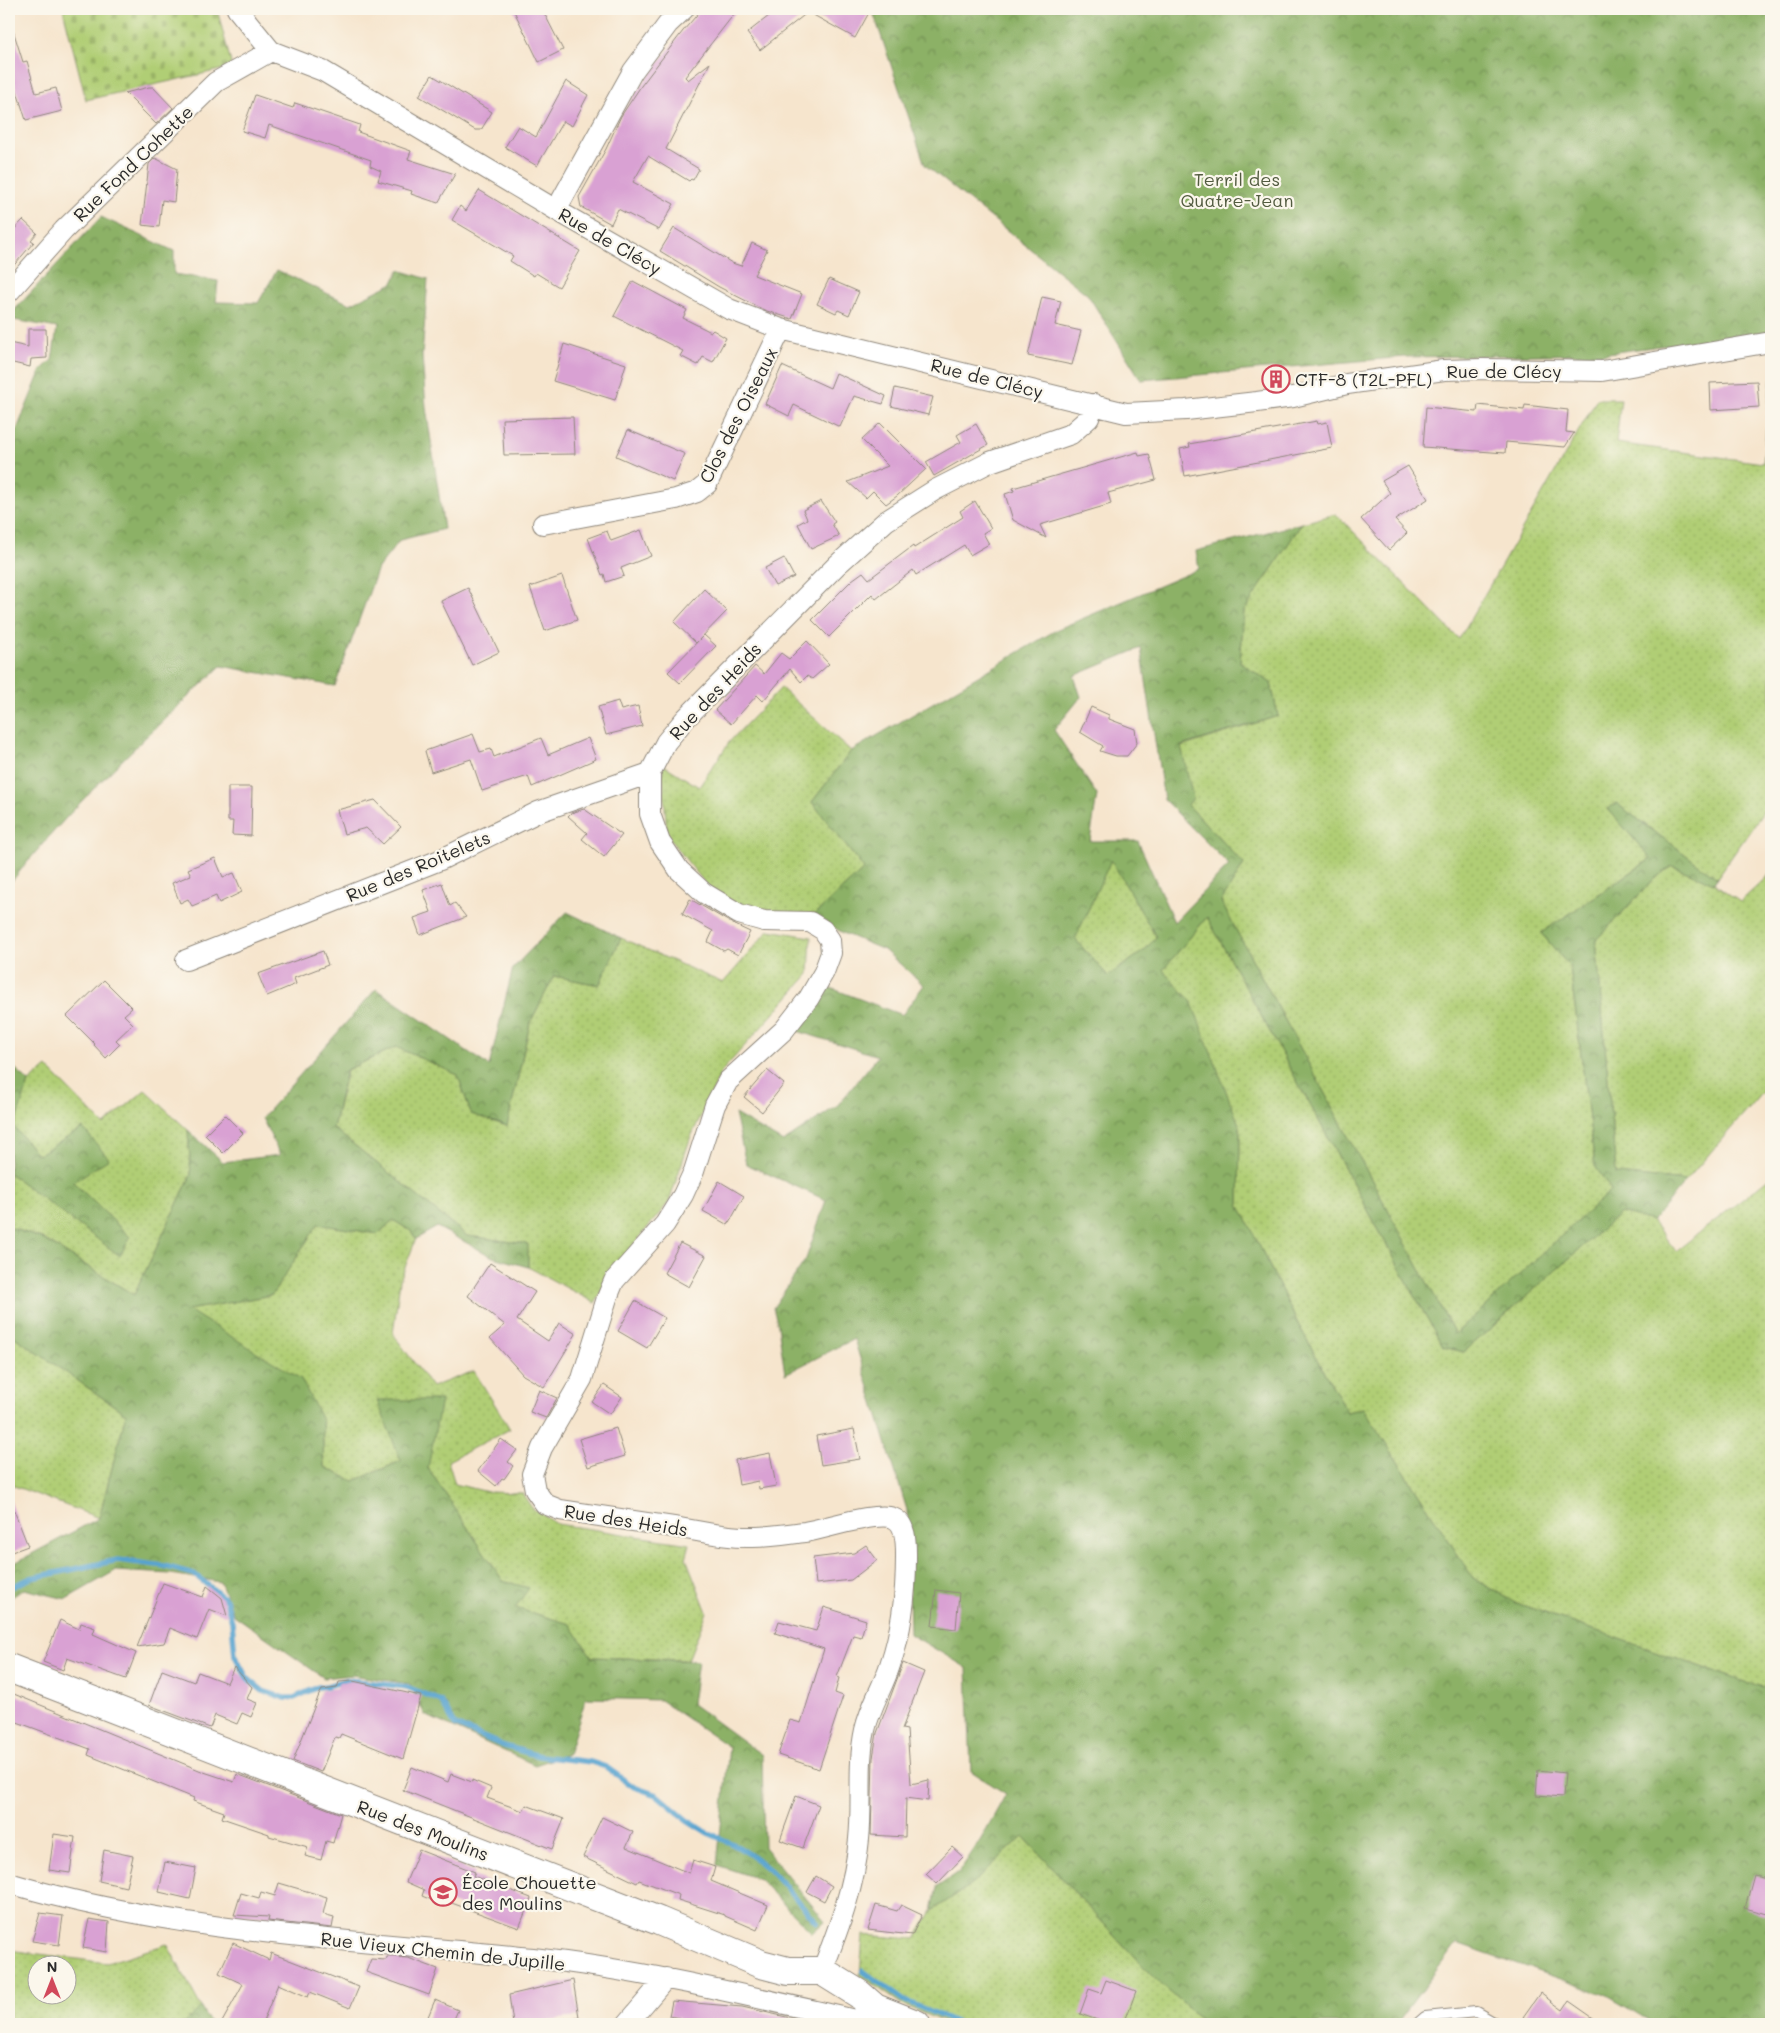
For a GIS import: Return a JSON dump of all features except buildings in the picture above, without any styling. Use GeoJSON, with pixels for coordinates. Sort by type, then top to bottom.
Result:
{"type":"FeatureCollection","features":[{"type":"Feature","properties":{"kind":"street"},"geometry":{"type":"LineString","coordinates":[[556,210],[634,71],[668,24],[684,9]]}},
{"type":"Feature","properties":{"kind":"street"},"geometry":{"type":"LineString","coordinates":[[240,11],[270,51]]}},
{"type":"Feature","properties":{"kind":"street","name":"Rue de Clécy"},"geometry":{"type":"LineString","coordinates":[[270,51],[323,71],[556,210],[729,309],[781,329],[1126,412],[1186,410],[1293,397],[1347,384],[1444,370],[1602,371],[1771,342]]}},
{"type":"Feature","properties":{"kind":"street","name":"Rue Fond Cohette"},"geometry":{"type":"LineString","coordinates":[[9,292],[64,230],[216,82],[270,51]]}},
{"type":"Feature","properties":{"kind":"street","name":"Clos des Oiseaux"},"geometry":{"type":"LineString","coordinates":[[543,524],[676,499],[697,492],[707,484],[781,329]]}},
{"type":"Feature","properties":{"kind":"street","name":"Rue des Heids"},"geometry":{"type":"LineString","coordinates":[[822,1971],[839,1928],[856,1868],[860,1836],[860,1758],[865,1729],[873,1703],[890,1666],[901,1626],[906,1592],[906,1546],[904,1532],[898,1521],[892,1517],[872,1518],[806,1532],[752,1537],[696,1531],[560,1510],[545,1504],[536,1490],[532,1474],[542,1448],[582,1379],[614,1281],[665,1224],[683,1195],[694,1171],[715,1105],[728,1081],[784,1030],[809,998],[824,972],[831,954],[830,940],[824,930],[810,922],[764,921],[739,914],[704,893],[678,870],[660,842],[652,822],[650,814],[650,773],[666,742],[686,718],[837,565],[886,521],[935,490],[990,462],[1071,434],[1089,418],[1094,404]]}},
{"type":"Feature","properties":{"kind":"street","name":"Rue des Roitelets"},"geometry":{"type":"LineString","coordinates":[[186,960],[440,860],[538,812],[650,773]]}},
{"type":"Feature","properties":{"kind":"street","name":"Rue des Moulins"},"geometry":{"type":"LineString","coordinates":[[9,1668],[660,1921],[761,1964],[788,1971],[822,1971]]}},
{"type":"Feature","properties":{"kind":"street","name":"Rue Vieux Chemin de Jupille"},"geometry":{"type":"LineString","coordinates":[[9,1883],[49,1895],[166,1919],[233,1929],[536,1958],[666,1978],[855,2020],[874,2008]]}},
{"type":"Feature","properties":{"kind":"street"},"geometry":{"type":"LineString","coordinates":[[822,1971],[859,1994],[874,2008],[916,2024]]}},
{"type":"Feature","properties":{"kind":"street"},"geometry":{"type":"LineString","coordinates":[[627,2024],[666,1978]]}},
{"type":"Feature","properties":{"kind":"lane"},"geometry":{"type":"LineString","coordinates":[[1417,2024],[1425,2017],[1476,2012],[1498,2024]]}},
{"type":"Feature","properties":{"kind":"green space"},"geometry":{"type":"Polygon","coordinates":[[[63,9],[217,9],[231,63],[229,68],[86,100],[63,9]]]}},
{"type":"Feature","properties":{"kind":"green space","name":"Terril des Quatre-Jean"},"geometry":{"type":"Polygon","coordinates":[[[872,9],[1771,9],[1771,331],[1601,354],[1405,357],[1141,380],[1088,295],[925,165],[872,9]]]}},
{"type":"Feature","properties":{"kind":"green space"},"geometry":{"type":"Polygon","coordinates":[[[101,217],[174,251],[174,274],[218,281],[216,302],[258,303],[277,270],[350,304],[393,283],[399,270],[428,279],[422,356],[426,407],[444,529],[400,540],[378,568],[335,686],[221,666],[84,799],[33,855],[9,885],[9,437],[13,439],[41,370],[52,360],[57,328],[9,319],[9,316],[101,217]]]}},
{"type":"Feature","properties":{"kind":"green space"},"geometry":{"type":"Polygon","coordinates":[[[1771,379],[1771,801],[1717,878],[1616,803],[1608,809],[1652,858],[1541,933],[1570,967],[1595,1166],[1612,1190],[1455,1334],[1221,902],[1244,864],[1188,805],[1181,747],[1278,716],[1271,683],[1240,662],[1244,611],[1302,523],[1336,514],[1459,639],[1597,399],[1621,399],[1616,443],[1763,463],[1771,379]]]}},
{"type":"Feature","properties":{"kind":"green space"},"geometry":{"type":"Polygon","coordinates":[[[1302,523],[1244,611],[1240,662],[1271,683],[1278,716],[1181,746],[1193,798],[1188,805],[1244,864],[1221,902],[1455,1334],[1611,1190],[1595,1166],[1570,967],[1541,933],[1651,859],[1608,809],[1616,803],[1717,878],[1714,883],[1672,866],[1654,879],[1596,940],[1616,1174],[1686,1181],[1652,1221],[1620,1213],[1464,1352],[1443,1347],[1207,917],[1163,970],[1191,1001],[1240,1127],[1239,1204],[1297,1322],[1347,1412],[1363,1408],[1473,1578],[1516,1603],[1762,1688],[1771,1682],[1771,2024],[1655,2024],[1604,1994],[1457,1943],[1396,2024],[1206,2024],[1154,1978],[1023,1836],[972,1884],[932,1911],[937,1887],[959,1872],[981,1839],[1006,1794],[971,1771],[967,1668],[910,1634],[907,1510],[854,1339],[785,1374],[778,1325],[773,1308],[806,1259],[826,1200],[746,1164],[735,1114],[783,1142],[837,1106],[878,1056],[794,1030],[823,985],[902,1015],[924,985],[884,950],[843,933],[814,915],[864,869],[812,802],[851,751],[1058,629],[1199,569],[1196,551],[1302,523]],[[1141,648],[1074,676],[1081,697],[1054,730],[1097,795],[1090,841],[1138,841],[1174,922],[1229,865],[1164,800],[1141,648]],[[1111,860],[1075,939],[1108,976],[1145,950],[1156,937],[1111,860]]]}},
{"type":"Feature","properties":{"kind":"green space"},"geometry":{"type":"Polygon","coordinates":[[[781,688],[851,751],[812,802],[864,869],[814,915],[772,918],[712,895],[709,888],[667,836],[662,764],[699,787],[730,741],[781,688]]]}},
{"type":"Feature","properties":{"kind":"green space"},"geometry":{"type":"Polygon","coordinates":[[[1111,859],[1156,937],[1145,950],[1108,976],[1075,939],[1111,859]]]}},
{"type":"Feature","properties":{"kind":"green space"},"geometry":{"type":"Polygon","coordinates":[[[1672,866],[1714,883],[1740,902],[1771,873],[1771,1082],[1686,1181],[1616,1174],[1596,940],[1654,879],[1672,866]]]}},
{"type":"Feature","properties":{"kind":"green space"},"geometry":{"type":"Polygon","coordinates":[[[567,912],[621,938],[599,985],[554,976],[530,1023],[507,1126],[471,1114],[458,1075],[396,1047],[346,1070],[333,1128],[467,1236],[528,1244],[528,1267],[493,1257],[437,1227],[416,1239],[411,1231],[393,1220],[378,1234],[318,1224],[272,1295],[188,1310],[301,1379],[322,1420],[324,1467],[354,1481],[401,1461],[377,1400],[441,1400],[428,1468],[503,1581],[529,1588],[515,1608],[570,1624],[592,1657],[698,1661],[692,1704],[762,1755],[764,1847],[825,1921],[812,1933],[759,1879],[717,1865],[729,1747],[660,1700],[586,1698],[568,1754],[535,1765],[425,1715],[410,1684],[352,1675],[324,1678],[234,1615],[220,1582],[171,1574],[115,1571],[66,1599],[24,1589],[9,1599],[9,1566],[99,1518],[126,1414],[9,1333],[9,1227],[41,1238],[134,1295],[191,1175],[188,1130],[223,1162],[280,1155],[262,1118],[376,989],[489,1066],[513,968],[567,912]]]}},
{"type":"Feature","properties":{"kind":"green space"},"geometry":{"type":"Polygon","coordinates":[[[1207,917],[1443,1347],[1464,1352],[1620,1213],[1652,1221],[1676,1251],[1771,1177],[1771,1682],[1762,1688],[1516,1603],[1473,1578],[1363,1408],[1347,1412],[1297,1322],[1239,1204],[1240,1127],[1163,970],[1207,917]]]}},
{"type":"Feature","properties":{"kind":"green space"},"geometry":{"type":"Polygon","coordinates":[[[769,930],[811,937],[809,974],[722,1071],[690,1139],[669,1202],[614,1268],[595,1303],[528,1267],[527,1244],[467,1236],[333,1128],[347,1070],[396,1047],[458,1075],[471,1114],[507,1126],[530,1023],[554,976],[599,985],[621,938],[723,983],[769,930]]]}},
{"type":"Feature","properties":{"kind":"green space"},"geometry":{"type":"Polygon","coordinates":[[[9,1062],[29,1082],[14,1127],[38,1155],[83,1128],[109,1159],[73,1182],[130,1237],[120,1256],[9,1173],[9,1062]]]}},
{"type":"Feature","properties":{"kind":"green space"},"geometry":{"type":"Polygon","coordinates":[[[47,1067],[104,1125],[145,1090],[188,1130],[191,1175],[134,1295],[42,1238],[9,1227],[9,1173],[120,1255],[130,1237],[73,1182],[83,1129],[38,1155],[13,1127],[29,1082],[47,1067]]]}},
{"type":"Feature","properties":{"kind":"green space"},"geometry":{"type":"Polygon","coordinates":[[[393,1220],[411,1231],[416,1239],[400,1280],[393,1334],[432,1387],[474,1371],[510,1429],[448,1461],[455,1484],[488,1492],[522,1493],[532,1508],[557,1524],[690,1544],[686,1558],[707,1612],[688,1660],[592,1657],[569,1624],[515,1608],[503,1581],[428,1468],[401,1461],[354,1481],[324,1467],[322,1420],[187,1310],[272,1295],[318,1224],[378,1234],[393,1220]]]}},
{"type":"Feature","properties":{"kind":"green space"},"geometry":{"type":"Polygon","coordinates":[[[9,1333],[126,1414],[99,1518],[9,1484],[9,1333]]]}},
{"type":"Feature","properties":{"kind":"green space"},"geometry":{"type":"Polygon","coordinates":[[[1023,1836],[1154,1978],[1206,2024],[949,2024],[903,2005],[860,1975],[863,1935],[915,1939],[932,1911],[972,1884],[1023,1836]]]}},
{"type":"Feature","properties":{"kind":"green space"},"geometry":{"type":"Polygon","coordinates":[[[167,1944],[201,2007],[184,2024],[9,2024],[9,1950],[54,1956],[28,1956],[28,2006],[78,2006],[78,1959],[107,1963],[167,1944]]]}},
{"type":"Feature","properties":{"kind":"green space"},"geometry":{"type":"Polygon","coordinates":[[[201,2007],[210,2024],[184,2024],[201,2007]]]}},
{"type":"Feature","properties":{"kind":"waterway"},"geometry":{"type":"LineString","coordinates":[[9,1588],[31,1578],[118,1560],[164,1566],[194,1574],[226,1600],[232,1622],[235,1656],[247,1678],[263,1691],[285,1698],[294,1698],[318,1687],[347,1680],[407,1687],[441,1701],[455,1725],[504,1746],[539,1756],[591,1762],[606,1767],[634,1787],[657,1795],[687,1820],[708,1833],[750,1854],[772,1872],[817,1922]]}},
{"type":"Feature","properties":{"kind":"waterway"},"geometry":{"type":"LineString","coordinates":[[863,1971],[903,2000],[960,2024]]}},
{"type":"Feature","properties":{"kind":"place","name":"CTF-8 (T2L-PFL)"},"geometry":{"type":"Point","coordinates":[1276,379]}},
{"type":"Feature","properties":{"kind":"place","name":"École Chouette des Moulins"},"geometry":{"type":"Point","coordinates":[443,1892]}}]}
